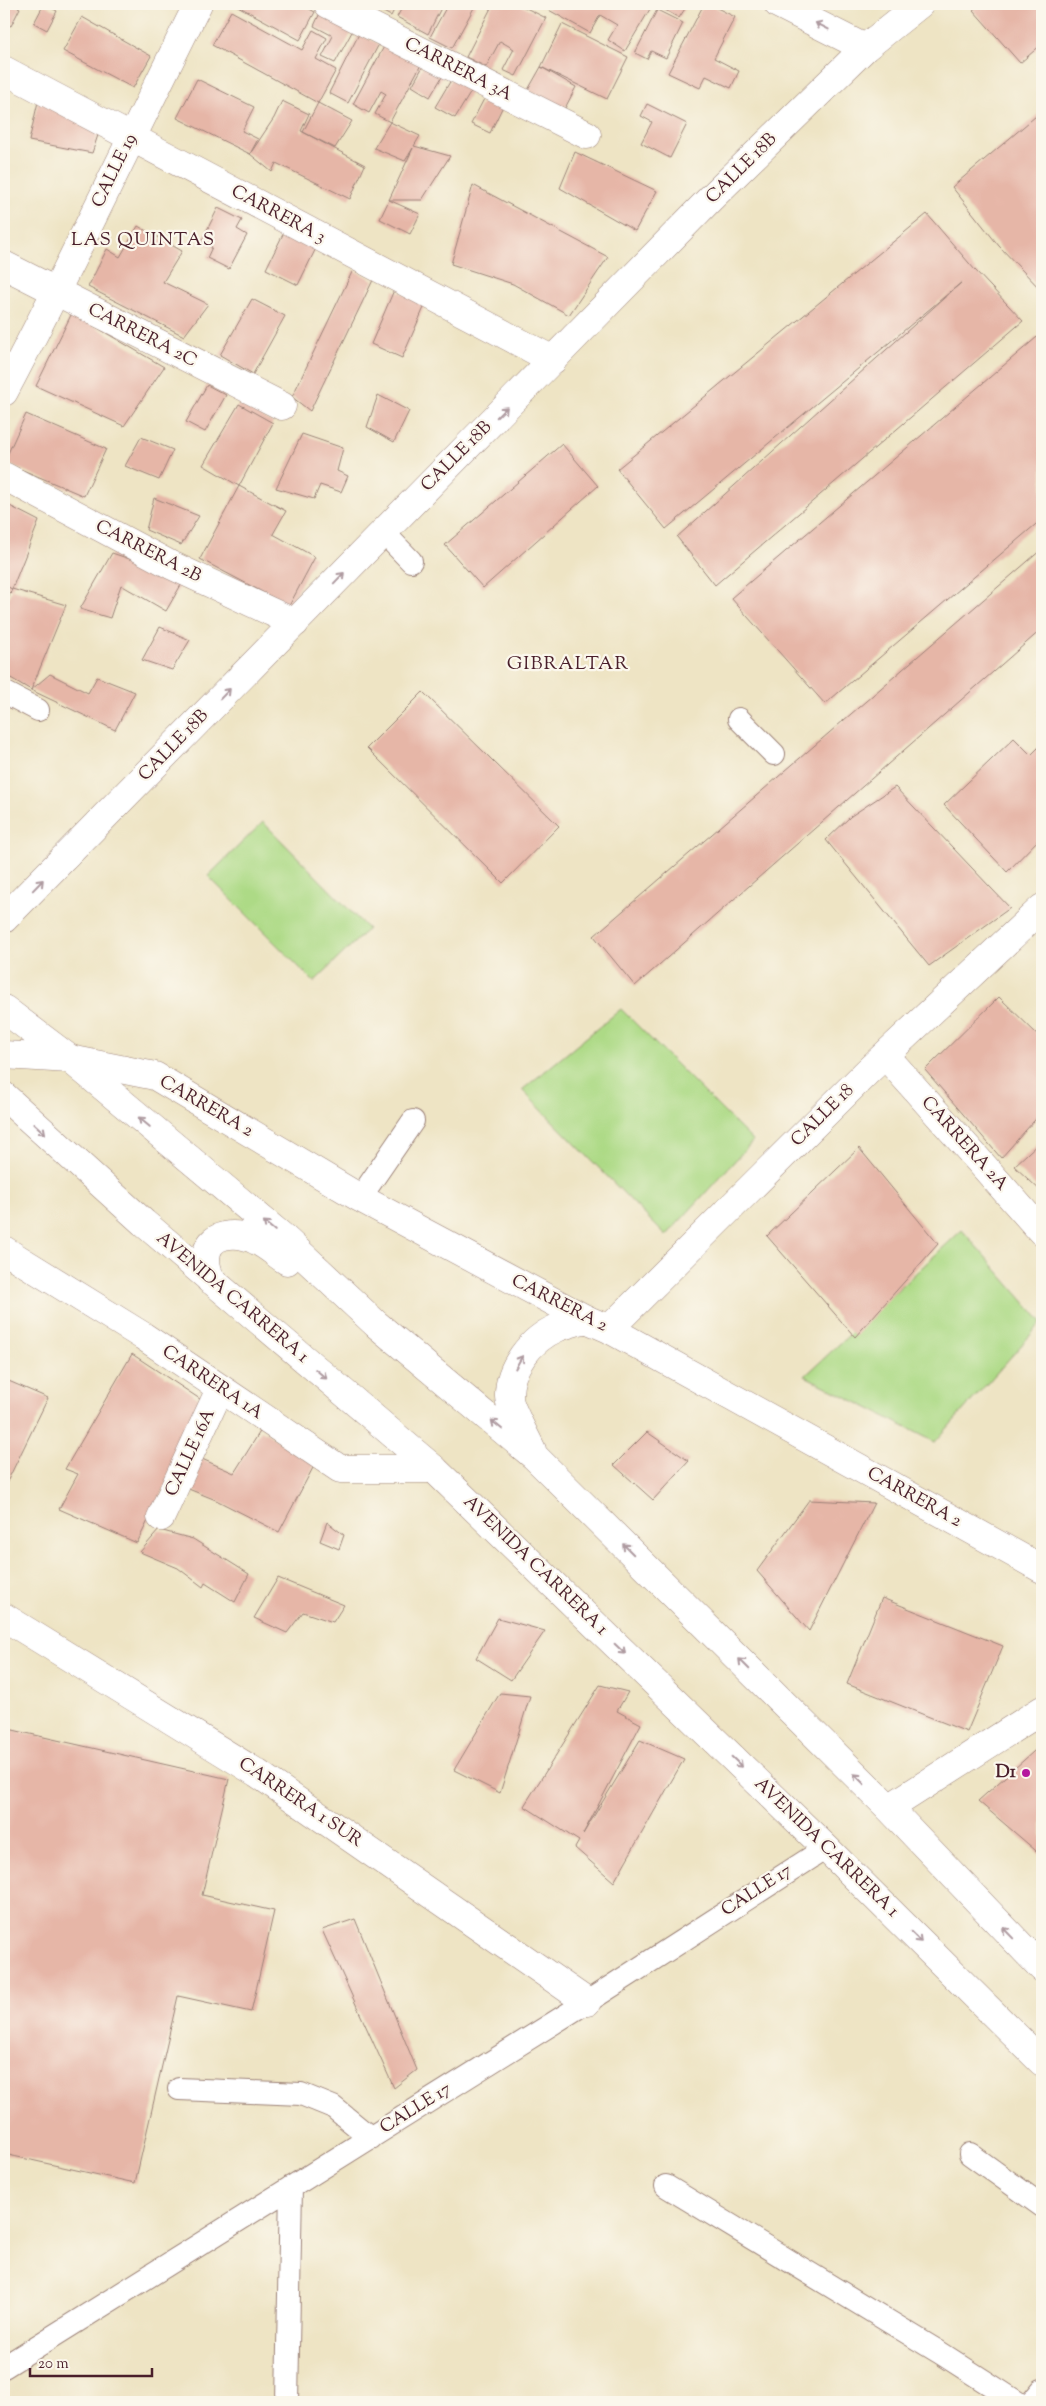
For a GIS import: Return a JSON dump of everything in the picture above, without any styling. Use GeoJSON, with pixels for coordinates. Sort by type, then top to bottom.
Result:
{"type":"FeatureCollection","features":[{"type":"Feature","properties":{"kind":"street","name":"CALLE 19"},"geometry":{"type":"LineString","coordinates":[[4,392],[57,293],[131,137],[198,4]]}},
{"type":"Feature","properties":{"kind":"street","name":"CARRERA 3A"},"geometry":{"type":"LineString","coordinates":[[328,4],[587,135]]}},
{"type":"Feature","properties":{"kind":"street"},"geometry":{"type":"LineString","coordinates":[[778,4],[865,48]]}},
{"type":"Feature","properties":{"kind":"street","name":"CALLE 18B"},"geometry":{"type":"LineString","coordinates":[[4,920],[711,198],[865,48],[909,8]]}},
{"type":"Feature","properties":{"kind":"street","name":"CARRERA 3"},"geometry":{"type":"LineString","coordinates":[[4,70],[553,360]]}},
{"type":"Feature","properties":{"kind":"street","name":"CARRERA 2C"},"geometry":{"type":"LineString","coordinates":[[4,265],[282,406]]}},
{"type":"Feature","properties":{"kind":"street","name":"CARRERA 2B"},"geometry":{"type":"LineString","coordinates":[[4,476],[171,565],[294,623]]}},
{"type":"Feature","properties":{"kind":"street","name":"CALLE 18"},"geometry":{"type":"LineString","coordinates":[[598,1324],[1042,908]]}},
{"type":"Feature","properties":{"kind":"street"},"geometry":{"type":"LineString","coordinates":[[4,1010],[70,1059],[284,1238],[376,1324],[534,1456],[889,1808],[1042,1968]]}},
{"type":"Feature","properties":{"kind":"street","name":"CARRERA 2"},"geometry":{"type":"LineString","coordinates":[[4,1055],[70,1059],[155,1076],[360,1198],[598,1324],[1042,1569]]}},
{"type":"Feature","properties":{"kind":"street","name":"CARRERA 2A"},"geometry":{"type":"LineString","coordinates":[[885,1056],[1042,1232]]}},
{"type":"Feature","properties":{"kind":"street","name":"AVENIDA CARRERA 1"},"geometry":{"type":"LineString","coordinates":[[4,1096],[144,1224],[434,1470],[826,1848],[1042,2062]]}},
{"type":"Feature","properties":{"kind":"street"},"geometry":{"type":"LineString","coordinates":[[210,1280],[206,1260],[209,1248],[220,1236],[231,1233],[256,1240],[376,1324]]}},
{"type":"Feature","properties":{"kind":"street","name":"CARRERA 1A"},"geometry":{"type":"LineString","coordinates":[[4,1250],[143,1336],[340,1470],[434,1470]]}},
{"type":"Feature","properties":{"kind":"street"},"geometry":{"type":"LineString","coordinates":[[534,1456],[509,1398],[513,1375],[521,1358],[536,1340],[556,1328],[598,1324]]}},
{"type":"Feature","properties":{"kind":"street","name":"CALLE 16A"},"geometry":{"type":"LineString","coordinates":[[161,1517],[220,1390]]}},
{"type":"Feature","properties":{"kind":"street","name":"CARRERA 1 SUR"},"geometry":{"type":"LineString","coordinates":[[4,1617],[257,1773],[588,2002]]}},
{"type":"Feature","properties":{"kind":"street"},"geometry":{"type":"LineString","coordinates":[[889,1808],[1042,1710]]}},
{"type":"Feature","properties":{"kind":"lane"},"geometry":{"type":"LineString","coordinates":[[383,532],[412,562]]}},
{"type":"Feature","properties":{"kind":"lane"},"geometry":{"type":"LineString","coordinates":[[4,692],[38,710]]}},
{"type":"Feature","properties":{"kind":"lane"},"geometry":{"type":"LineString","coordinates":[[739,719],[774,754]]}},
{"type":"Feature","properties":{"kind":"lane"},"geometry":{"type":"LineString","coordinates":[[360,1198],[414,1121]]}},
{"type":"Feature","properties":{"kind":"lane","name":"CALLE 17"},"geometry":{"type":"LineString","coordinates":[[4,2366],[588,2002],[826,1848]]}},
{"type":"Feature","properties":{"kind":"lane"},"geometry":{"type":"LineString","coordinates":[[179,2089],[301,2094],[333,2107],[371,2138]]}},
{"type":"Feature","properties":{"kind":"lane"},"geometry":{"type":"LineString","coordinates":[[970,2154],[1042,2206]]}},
{"type":"Feature","properties":{"kind":"lane"},"geometry":{"type":"LineString","coordinates":[[666,2186],[930,2346],[1017,2402]]}},
{"type":"Feature","properties":{"kind":"lane"},"geometry":{"type":"LineString","coordinates":[[287,2402],[291,2187]]}},
{"type":"Feature","properties":{"kind":"lane"},"geometry":{"type":"LineString","coordinates":[[1032,2402],[1042,2390]]}},
{"type":"Feature","properties":{"kind":"green space"},"geometry":{"type":"Polygon","coordinates":[[[263,822],[368,929],[314,982],[208,876],[263,822]]]}},
{"type":"Feature","properties":{"kind":"green space"},"geometry":{"type":"Polygon","coordinates":[[[621,1009],[753,1141],[666,1236],[522,1090],[621,1009]]]}},
{"type":"Feature","properties":{"kind":"green space"},"geometry":{"type":"Polygon","coordinates":[[[962,1230],[1042,1322],[935,1442],[805,1376],[962,1230]]]}},
{"type":"Feature","properties":{"kind":"building"},"geometry":{"type":"Polygon","coordinates":[[[4,4],[11,4],[20,8],[11,26],[4,23],[4,4]]]}},
{"type":"Feature","properties":{"kind":"building"},"geometry":{"type":"Polygon","coordinates":[[[44,4],[57,11],[47,30],[34,23],[44,4]]]}},
{"type":"Feature","properties":{"kind":"building"},"geometry":{"type":"Polygon","coordinates":[[[234,4],[300,4],[315,12],[300,40],[234,4]]]}},
{"type":"Feature","properties":{"kind":"building"},"geometry":{"type":"Polygon","coordinates":[[[368,4],[397,4],[391,16],[368,4]]]}},
{"type":"Feature","properties":{"kind":"building"},"geometry":{"type":"Polygon","coordinates":[[[404,4],[443,4],[428,34],[397,17],[404,4]]]}},
{"type":"Feature","properties":{"kind":"building"},"geometry":{"type":"Polygon","coordinates":[[[448,4],[476,4],[452,48],[430,37],[448,4]]]}},
{"type":"Feature","properties":{"kind":"building"},"geometry":{"type":"Polygon","coordinates":[[[493,4],[518,4],[546,18],[516,76],[503,70],[514,49],[500,41],[486,67],[466,57],[493,4]]]}},
{"type":"Feature","properties":{"kind":"building"},"geometry":{"type":"Polygon","coordinates":[[[550,4],[653,4],[625,51],[608,40],[617,25],[600,15],[590,33],[547,9],[550,4]]]}},
{"type":"Feature","properties":{"kind":"building"},"geometry":{"type":"Polygon","coordinates":[[[655,4],[688,4],[679,18],[655,4]]]}},
{"type":"Feature","properties":{"kind":"building"},"geometry":{"type":"Polygon","coordinates":[[[704,4],[709,4],[735,17],[714,58],[739,71],[731,88],[706,76],[700,88],[668,73],[704,4]]]}},
{"type":"Feature","properties":{"kind":"building"},"geometry":{"type":"Polygon","coordinates":[[[980,4],[1042,4],[1042,44],[1020,63],[973,10],[980,4]]]}},
{"type":"Feature","properties":{"kind":"building"},"geometry":{"type":"Polygon","coordinates":[[[657,10],[683,23],[666,58],[651,51],[647,59],[635,53],[657,10]]]}},
{"type":"Feature","properties":{"kind":"building"},"geometry":{"type":"Polygon","coordinates":[[[231,11],[302,50],[313,30],[327,38],[316,59],[336,70],[318,103],[212,45],[231,11]]]}},
{"type":"Feature","properties":{"kind":"building"},"geometry":{"type":"Polygon","coordinates":[[[320,13],[353,30],[335,63],[322,57],[333,36],[314,26],[320,13]]]}},
{"type":"Feature","properties":{"kind":"building"},"geometry":{"type":"Polygon","coordinates":[[[82,17],[151,56],[133,88],[63,51],[82,17]]]}},
{"type":"Feature","properties":{"kind":"building"},"geometry":{"type":"Polygon","coordinates":[[[562,24],[628,57],[607,99],[541,67],[562,24]]]}},
{"type":"Feature","properties":{"kind":"building"},"geometry":{"type":"Polygon","coordinates":[[[359,34],[379,44],[348,103],[329,93],[359,34]]]}},
{"type":"Feature","properties":{"kind":"building"},"geometry":{"type":"Polygon","coordinates":[[[387,41],[423,61],[390,122],[375,114],[386,94],[381,91],[369,113],[353,104],[387,41]]]}},
{"type":"Feature","properties":{"kind":"building"},"geometry":{"type":"Polygon","coordinates":[[[426,61],[445,72],[430,97],[412,86],[426,61]]]}},
{"type":"Feature","properties":{"kind":"building"},"geometry":{"type":"Polygon","coordinates":[[[541,67],[576,87],[564,110],[528,90],[541,67]]]}},
{"type":"Feature","properties":{"kind":"building"},"geometry":{"type":"Polygon","coordinates":[[[457,70],[477,82],[455,118],[435,107],[457,70]]]}},
{"type":"Feature","properties":{"kind":"building"},"geometry":{"type":"Polygon","coordinates":[[[197,79],[254,107],[242,131],[258,139],[250,154],[177,118],[197,79]]]}},
{"type":"Feature","properties":{"kind":"building"},"geometry":{"type":"Polygon","coordinates":[[[40,93],[101,126],[92,153],[29,141],[40,93]]]}},
{"type":"Feature","properties":{"kind":"building"},"geometry":{"type":"Polygon","coordinates":[[[485,97],[503,106],[490,133],[471,124],[485,97]]]}},
{"type":"Feature","properties":{"kind":"building"},"geometry":{"type":"Polygon","coordinates":[[[282,101],[309,114],[301,131],[365,165],[350,199],[276,163],[272,172],[250,154],[274,118],[282,101]]]}},
{"type":"Feature","properties":{"kind":"building"},"geometry":{"type":"Polygon","coordinates":[[[318,103],[352,121],[335,148],[303,132],[318,103]]]}},
{"type":"Feature","properties":{"kind":"building"},"geometry":{"type":"Polygon","coordinates":[[[647,104],[687,124],[670,158],[641,143],[652,122],[641,116],[647,104]]]}},
{"type":"Feature","properties":{"kind":"building"},"geometry":{"type":"Polygon","coordinates":[[[1042,111],[1042,291],[999,246],[952,187],[1042,111]]]}},
{"type":"Feature","properties":{"kind":"building"},"geometry":{"type":"Polygon","coordinates":[[[390,122],[420,136],[414,146],[450,156],[422,200],[389,200],[413,148],[405,161],[374,148],[390,122]]]}},
{"type":"Feature","properties":{"kind":"building"},"geometry":{"type":"Polygon","coordinates":[[[575,152],[657,191],[635,231],[560,188],[575,152]]]}},
{"type":"Feature","properties":{"kind":"building"},"geometry":{"type":"Polygon","coordinates":[[[473,185],[608,257],[569,315],[513,284],[451,264],[473,185]]]}},
{"type":"Feature","properties":{"kind":"building"},"geometry":{"type":"Polygon","coordinates":[[[389,200],[420,214],[410,234],[380,219],[389,200]]]}},
{"type":"Feature","properties":{"kind":"building"},"geometry":{"type":"Polygon","coordinates":[[[218,208],[242,220],[237,229],[247,235],[229,269],[207,258],[212,247],[201,242],[218,208]]]}},
{"type":"Feature","properties":{"kind":"building"},"geometry":{"type":"Polygon","coordinates":[[[927,214],[975,270],[1023,321],[715,585],[677,537],[962,282],[666,529],[617,469],[927,214]]]}},
{"type":"Feature","properties":{"kind":"building"},"geometry":{"type":"Polygon","coordinates":[[[288,224],[320,240],[298,285],[266,269],[288,224]]]}},
{"type":"Feature","properties":{"kind":"building"},"geometry":{"type":"Polygon","coordinates":[[[138,226],[182,251],[163,282],[208,304],[184,336],[88,287],[107,249],[120,257],[138,226]]]}},
{"type":"Feature","properties":{"kind":"building"},"geometry":{"type":"Polygon","coordinates":[[[353,270],[373,280],[310,411],[292,397],[353,270]]]}},
{"type":"Feature","properties":{"kind":"building"},"geometry":{"type":"Polygon","coordinates":[[[394,290],[426,303],[402,358],[371,344],[394,290]]]}},
{"type":"Feature","properties":{"kind":"building"},"geometry":{"type":"Polygon","coordinates":[[[252,299],[285,316],[253,374],[220,355],[252,299]]]}},
{"type":"Feature","properties":{"kind":"building"},"geometry":{"type":"Polygon","coordinates":[[[72,313],[164,367],[124,426],[36,386],[72,313]]]}},
{"type":"Feature","properties":{"kind":"building"},"geometry":{"type":"Polygon","coordinates":[[[1037,337],[1042,343],[1042,519],[825,704],[731,598],[1037,337]]]}},
{"type":"Feature","properties":{"kind":"building"},"geometry":{"type":"Polygon","coordinates":[[[207,385],[226,395],[205,432],[186,422],[207,385]]]}},
{"type":"Feature","properties":{"kind":"building"},"geometry":{"type":"Polygon","coordinates":[[[378,395],[409,411],[394,442],[367,427],[378,395]]]}},
{"type":"Feature","properties":{"kind":"building"},"geometry":{"type":"Polygon","coordinates":[[[239,404],[273,423],[239,486],[203,465],[239,404]]]}},
{"type":"Feature","properties":{"kind":"building"},"geometry":{"type":"Polygon","coordinates":[[[26,414],[106,449],[84,496],[4,462],[26,414]]]}},
{"type":"Feature","properties":{"kind":"building"},"geometry":{"type":"Polygon","coordinates":[[[302,434],[343,448],[337,471],[348,476],[341,492],[320,485],[314,499],[276,488],[302,434]]]}},
{"type":"Feature","properties":{"kind":"building"},"geometry":{"type":"Polygon","coordinates":[[[141,437],[173,450],[159,480],[125,466],[141,437]]]}},
{"type":"Feature","properties":{"kind":"building"},"geometry":{"type":"Polygon","coordinates":[[[562,444],[598,486],[483,588],[445,545],[562,444]]]}},
{"type":"Feature","properties":{"kind":"building"},"geometry":{"type":"Polygon","coordinates":[[[239,486],[286,511],[273,534],[315,557],[289,606],[200,559],[239,486]]]}},
{"type":"Feature","properties":{"kind":"building"},"geometry":{"type":"Polygon","coordinates":[[[154,498],[199,516],[181,545],[146,530],[154,498]]]}},
{"type":"Feature","properties":{"kind":"building"},"geometry":{"type":"Polygon","coordinates":[[[4,503],[39,521],[12,589],[4,585],[4,503]]]}},
{"type":"Feature","properties":{"kind":"building"},"geometry":{"type":"Polygon","coordinates":[[[1042,549],[1042,629],[635,986],[594,936],[1042,549]]]}},
{"type":"Feature","properties":{"kind":"building"},"geometry":{"type":"Polygon","coordinates":[[[112,553],[185,578],[166,611],[121,585],[110,618],[80,609],[112,553]]]}},
{"type":"Feature","properties":{"kind":"building"},"geometry":{"type":"Polygon","coordinates":[[[12,589],[66,605],[31,690],[4,674],[4,608],[12,589]]]}},
{"type":"Feature","properties":{"kind":"building"},"geometry":{"type":"Polygon","coordinates":[[[160,627],[190,640],[172,670],[142,660],[160,627]]]}},
{"type":"Feature","properties":{"kind":"building"},"geometry":{"type":"Polygon","coordinates":[[[50,674],[88,693],[97,677],[135,692],[115,730],[31,690],[50,674]]]}},
{"type":"Feature","properties":{"kind":"building"},"geometry":{"type":"Polygon","coordinates":[[[423,692],[559,826],[503,883],[367,748],[423,692]]]}},
{"type":"Feature","properties":{"kind":"building"},"geometry":{"type":"Polygon","coordinates":[[[1014,738],[1031,755],[1042,744],[1042,836],[1007,872],[944,805],[1014,738]]]}},
{"type":"Feature","properties":{"kind":"building"},"geometry":{"type":"Polygon","coordinates":[[[895,787],[1010,908],[929,966],[826,840],[851,816],[895,787]]]}},
{"type":"Feature","properties":{"kind":"building"},"geometry":{"type":"Polygon","coordinates":[[[999,997],[1042,1039],[1042,1112],[1001,1158],[925,1070],[999,997]]]}},
{"type":"Feature","properties":{"kind":"building"},"geometry":{"type":"Polygon","coordinates":[[[1042,1140],[1042,1192],[1014,1166],[1042,1140]]]}},
{"type":"Feature","properties":{"kind":"building"},"geometry":{"type":"Polygon","coordinates":[[[859,1148],[938,1244],[855,1337],[767,1236],[859,1148]]]}},
{"type":"Feature","properties":{"kind":"building"},"geometry":{"type":"Polygon","coordinates":[[[132,1354],[209,1405],[175,1466],[137,1543],[59,1509],[78,1474],[65,1469],[132,1354]]]}},
{"type":"Feature","properties":{"kind":"building"},"geometry":{"type":"Polygon","coordinates":[[[4,1379],[48,1398],[7,1482],[4,1480],[4,1379]]]}},
{"type":"Feature","properties":{"kind":"building"},"geometry":{"type":"Polygon","coordinates":[[[261,1430],[315,1464],[279,1532],[216,1500],[186,1488],[202,1459],[234,1473],[261,1430]]]}},
{"type":"Feature","properties":{"kind":"building"},"geometry":{"type":"Polygon","coordinates":[[[647,1432],[689,1461],[653,1500],[614,1465],[647,1432]]]}},
{"type":"Feature","properties":{"kind":"building"},"geometry":{"type":"Polygon","coordinates":[[[809,1500],[874,1503],[809,1631],[757,1571],[809,1500]]]}},
{"type":"Feature","properties":{"kind":"building"},"geometry":{"type":"Polygon","coordinates":[[[327,1522],[344,1535],[339,1549],[320,1541],[327,1522]]]}},
{"type":"Feature","properties":{"kind":"building"},"geometry":{"type":"Polygon","coordinates":[[[159,1530],[193,1539],[249,1574],[235,1602],[205,1583],[203,1587],[178,1568],[140,1552],[159,1530]]]}},
{"type":"Feature","properties":{"kind":"building"},"geometry":{"type":"Polygon","coordinates":[[[278,1578],[344,1605],[333,1622],[303,1612],[287,1633],[254,1618],[278,1578]]]}},
{"type":"Feature","properties":{"kind":"building"},"geometry":{"type":"Polygon","coordinates":[[[882,1598],[1003,1646],[967,1732],[847,1684],[882,1598]]]}},
{"type":"Feature","properties":{"kind":"building"},"geometry":{"type":"Polygon","coordinates":[[[498,1618],[545,1631],[511,1680],[476,1658],[498,1618]]]}},
{"type":"Feature","properties":{"kind":"building"},"geometry":{"type":"Polygon","coordinates":[[[600,1685],[628,1692],[617,1711],[641,1724],[583,1834],[640,1740],[684,1759],[614,1882],[575,1848],[579,1841],[524,1806],[600,1685]]]}},
{"type":"Feature","properties":{"kind":"building"},"geometry":{"type":"Polygon","coordinates":[[[500,1693],[530,1696],[500,1793],[454,1770],[500,1693]]]}},
{"type":"Feature","properties":{"kind":"building"},"geometry":{"type":"Polygon","coordinates":[[[4,1728],[229,1779],[202,1895],[274,1911],[251,2012],[178,1996],[135,2183],[4,2154],[4,1728]]]}},
{"type":"Feature","properties":{"kind":"building","name":"D1"},"geometry":{"type":"Polygon","coordinates":[[[1042,1744],[1042,1856],[978,1801],[1042,1744]]]}},
{"type":"Feature","properties":{"kind":"building"},"geometry":{"type":"Polygon","coordinates":[[[355,1919],[417,2070],[394,2088],[322,1930],[355,1919]]]}},
{"type":"Feature","properties":{"kind":"place","name":"D1"},"geometry":{"type":"Point","coordinates":[1026,1773]}},
{"type":"Feature","properties":{"kind":"district","name":"LAS QUINTAS"},"geometry":{"type":"Point","coordinates":[143,240]}},
{"type":"Feature","properties":{"kind":"district","name":"GIBRALTAR"},"geometry":{"type":"Point","coordinates":[568,664]}}]}
